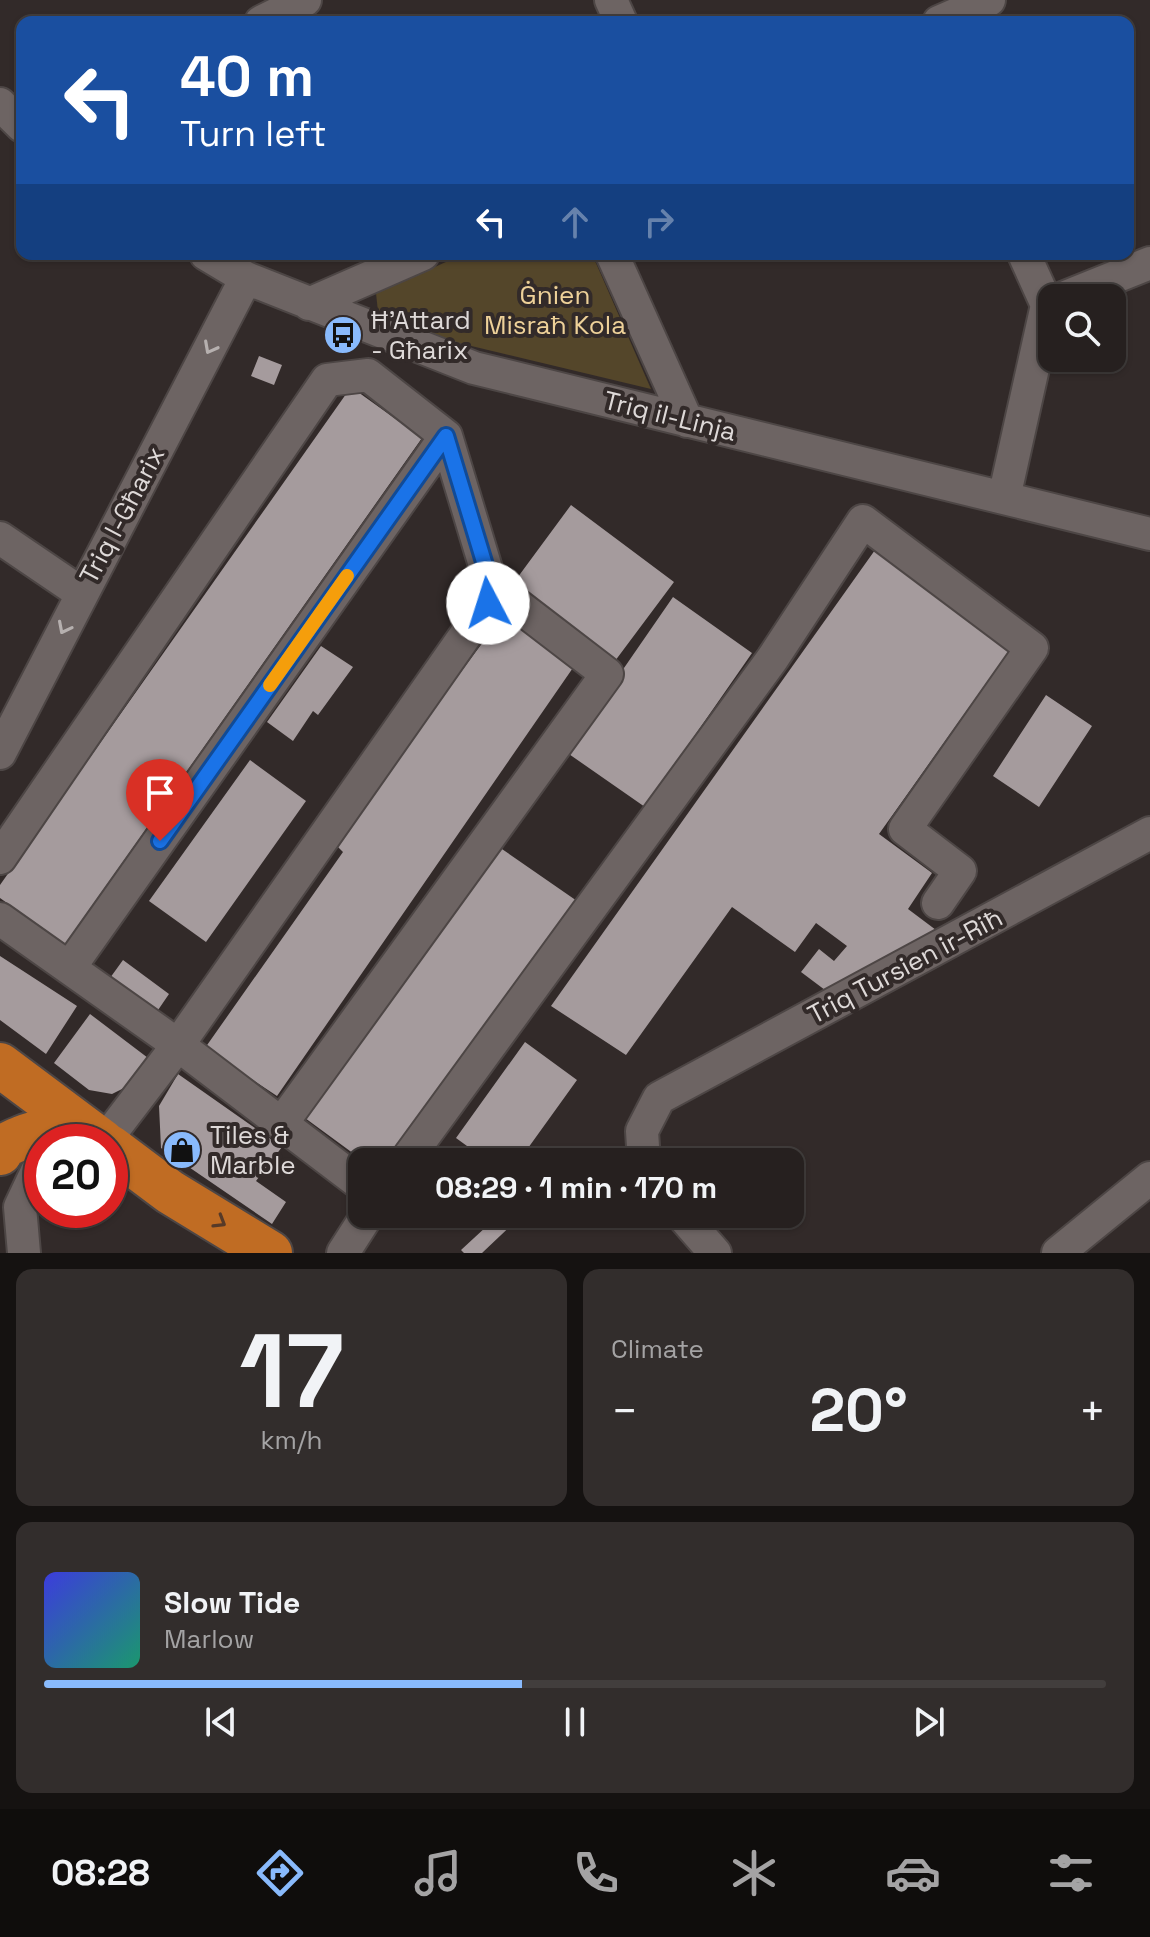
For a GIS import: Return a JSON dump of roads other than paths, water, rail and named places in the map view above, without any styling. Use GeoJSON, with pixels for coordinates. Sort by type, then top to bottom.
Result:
{"type":"FeatureCollection","features":[{"type":"Feature","properties":{"kind":"highway"},"geometry":{"type":"LineString","coordinates":[[0,1065],[80,1124]]}},
{"type":"Feature","properties":{"kind":"highway"},"geometry":{"type":"LineString","coordinates":[[0,1153],[2,1147],[24,1136]]}},
{"type":"Feature","properties":{"kind":"highway"},"geometry":{"type":"LineString","coordinates":[[128,1160],[170,1192]]}},
{"type":"Feature","properties":{"kind":"highway"},"geometry":{"type":"LineString","coordinates":[[128,1169],[270,1253]]}},
{"type":"Feature","properties":{"kind":"street"},"geometry":{"type":"LineString","coordinates":[[273,16],[305,0]]}},
{"type":"Feature","properties":{"kind":"street"},"geometry":{"type":"LineString","coordinates":[[953,16],[989,0]]}},
{"type":"Feature","properties":{"kind":"street"},"geometry":{"type":"LineString","coordinates":[[0,104],[16,120]]}},
{"type":"Feature","properties":{"kind":"street","name":"Triq il-Linja"},"geometry":{"type":"LineString","coordinates":[[216,260],[246,278],[474,368],[1150,534]]}},
{"type":"Feature","properties":{"kind":"street"},"geometry":{"type":"LineString","coordinates":[[309,304],[409,260]]}},
{"type":"Feature","properties":{"kind":"street"},"geometry":{"type":"LineString","coordinates":[[615,260],[687,421]]}},
{"type":"Feature","properties":{"kind":"street"},"geometry":{"type":"LineString","coordinates":[[1028,260],[1043,284]]}},
{"type":"Feature","properties":{"kind":"street"},"geometry":{"type":"LineString","coordinates":[[1098,284],[1150,263]]}},
{"type":"Feature","properties":{"kind":"street","name":"Triq l-Għarix"},"geometry":{"type":"LineString","coordinates":[[0,753],[246,278]]}},
{"type":"Feature","properties":{"kind":"street"},"geometry":{"type":"LineString","coordinates":[[1004,498],[1038,365]]}},
{"type":"Feature","properties":{"kind":"street"},"geometry":{"type":"LineString","coordinates":[[0,858],[327,380],[368,375],[446,436],[491,585],[488,603],[178,1045],[118,1124]]}},
{"type":"Feature","properties":{"kind":"street"},"geometry":{"type":"LineString","coordinates":[[70,967],[446,436]]}},
{"type":"Feature","properties":{"kind":"street"},"geometry":{"type":"LineString","coordinates":[[415,1148],[773,658],[863,521],[1032,648],[905,829],[960,871],[938,903]]}},
{"type":"Feature","properties":{"kind":"street"},"geometry":{"type":"LineString","coordinates":[[0,538],[81,593]]}},
{"type":"Feature","properties":{"kind":"street"},"geometry":{"type":"LineString","coordinates":[[282,1123],[607,674],[491,585]]}},
{"type":"Feature","properties":{"kind":"street","name":"Triq Tursien ir-Riħ"},"geometry":{"type":"LineString","coordinates":[[643,1148],[642,1131],[659,1098],[1150,833]]}},
{"type":"Feature","properties":{"kind":"street"},"geometry":{"type":"LineString","coordinates":[[0,919],[178,1045],[348,1174]]}},
{"type":"Feature","properties":{"kind":"street"},"geometry":{"type":"LineString","coordinates":[[1058,1253],[1150,1178]]}},
{"type":"Feature","properties":{"kind":"street"},"geometry":{"type":"LineString","coordinates":[[24,1199],[20,1207],[24,1253]]}},
{"type":"Feature","properties":{"kind":"street"},"geometry":{"type":"LineString","coordinates":[[343,1253],[359,1228]]}},
{"type":"Feature","properties":{"kind":"street"},"geometry":{"type":"LineString","coordinates":[[693,1228],[715,1253]]}},
{"type":"Feature","properties":{"kind":"place","name":"Ħ'Attard - Għarix"},"geometry":{"type":"Point","coordinates":[343,335]}},
{"type":"Feature","properties":{"kind":"place","name":"Tiles & Marble"},"geometry":{"type":"Point","coordinates":[182,1150]}},
{"type":"Feature","properties":{"kind":"park label","name":"Ġnien Misraħ Kola"},"geometry":{"type":"Point","coordinates":[555,310]}}]}
